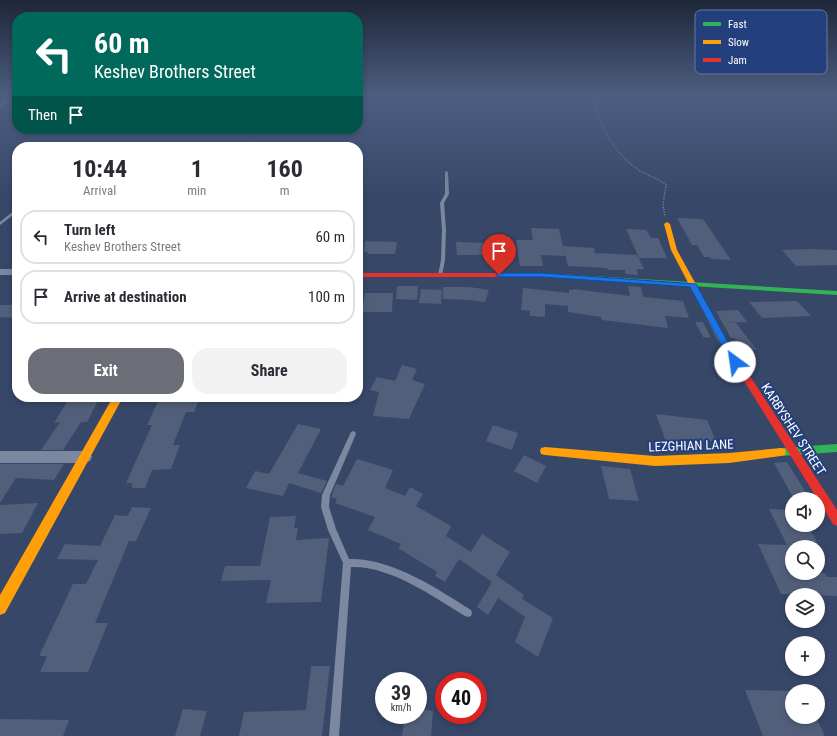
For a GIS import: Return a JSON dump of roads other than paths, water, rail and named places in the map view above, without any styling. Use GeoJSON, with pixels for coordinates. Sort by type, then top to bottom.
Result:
{"type":"FeatureCollection","features":[{"type":"Feature","properties":{"kind":"street","name":"KARBYSHEV STREET"},"geometry":{"type":"LineString","coordinates":[[667,224],[674,250],[735,362],[794,451],[837,520]]}},
{"type":"Feature","properties":{"kind":"street"},"geometry":{"type":"LineString","coordinates":[[0,272],[12,272]]}},
{"type":"Feature","properties":{"kind":"street"},"geometry":{"type":"LineString","coordinates":[[363,275],[542,275],[837,293]]}},
{"type":"Feature","properties":{"kind":"street"},"geometry":{"type":"LineString","coordinates":[[0,608],[115,402]]}},
{"type":"Feature","properties":{"kind":"street","name":"LEZGHIAN LANE"},"geometry":{"type":"LineString","coordinates":[[545,451],[656,461],[729,458],[747,455],[837,448]]}},
{"type":"Feature","properties":{"kind":"street"},"geometry":{"type":"LineString","coordinates":[[0,457],[85,457]]}},
{"type":"Feature","properties":{"kind":"lane"},"geometry":{"type":"LineString","coordinates":[[440,275],[443,260],[444,230],[442,203],[446,194],[446,172]]}},
{"type":"Feature","properties":{"kind":"lane"},"geometry":{"type":"LineString","coordinates":[[0,224],[12,214]]}},
{"type":"Feature","properties":{"kind":"lane"},"geometry":{"type":"LineString","coordinates":[[334,736],[347,563],[332,530],[325,507],[326,495],[353,434]]}},
{"type":"Feature","properties":{"kind":"lane"},"geometry":{"type":"LineString","coordinates":[[347,563],[370,564],[386,570],[434,592],[468,612]]}}]}
